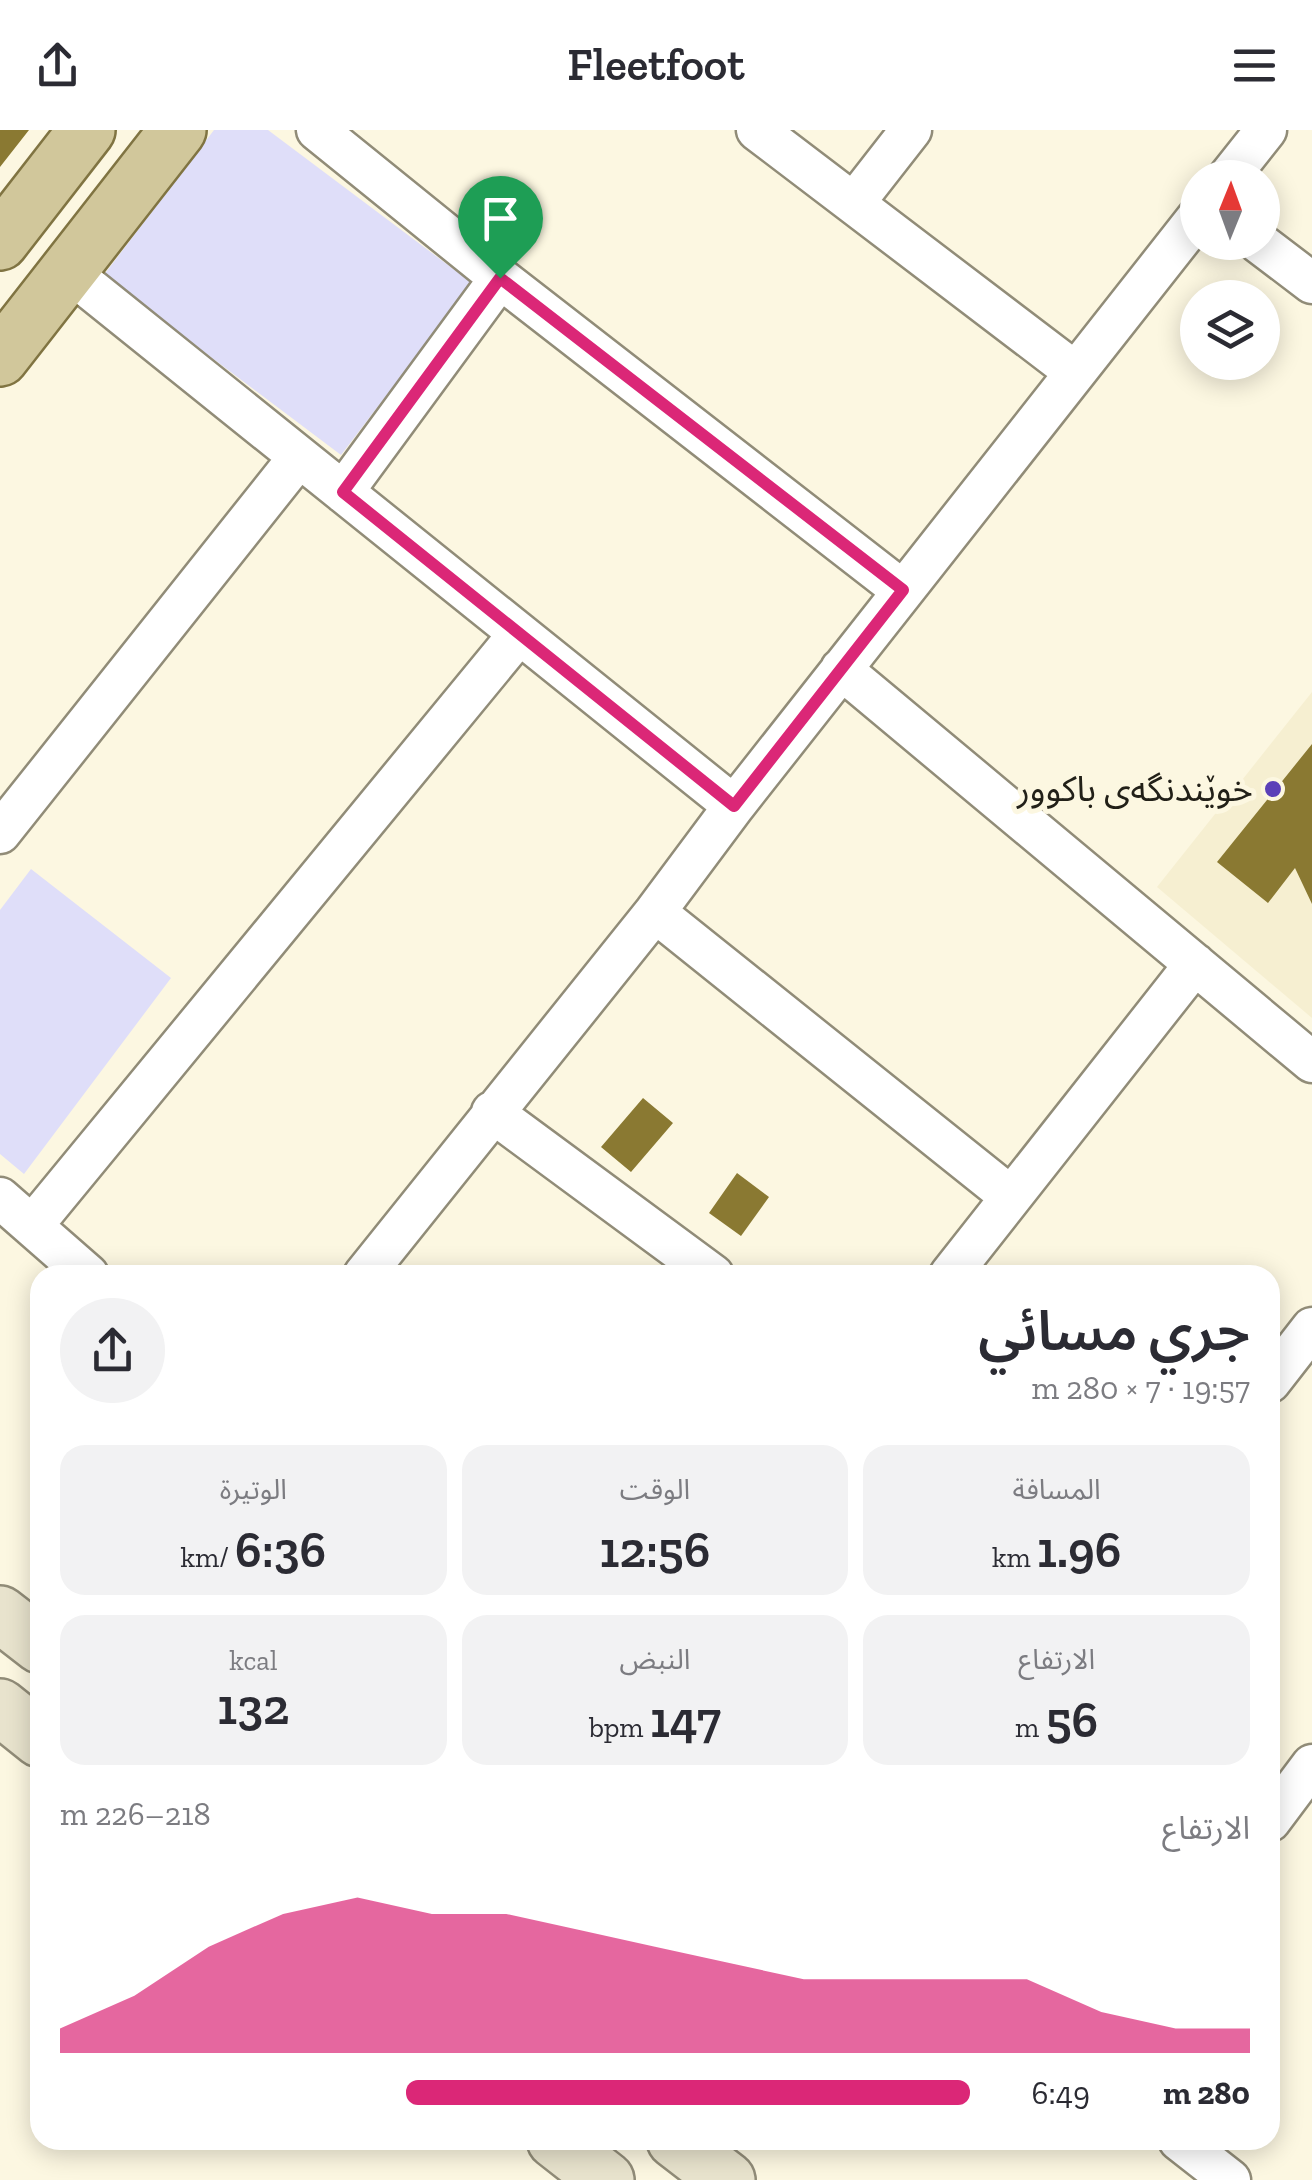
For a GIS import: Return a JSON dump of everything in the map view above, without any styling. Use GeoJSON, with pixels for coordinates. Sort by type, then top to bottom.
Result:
{"type":"FeatureCollection","features":[{"type":"Feature","properties":{"kind":"main road"},"geometry":{"type":"LineString","coordinates":[[0,242],[87,130]]}},
{"type":"Feature","properties":{"kind":"main road"},"geometry":{"type":"LineString","coordinates":[[0,358],[178,130]]}},
{"type":"Feature","properties":{"kind":"street"},"geometry":{"type":"LineString","coordinates":[[316,130],[903,590]]}},
{"type":"Feature","properties":{"kind":"street"},"geometry":{"type":"LineString","coordinates":[[756,130],[1075,372]]}},
{"type":"Feature","properties":{"kind":"street"},"geometry":{"type":"LineString","coordinates":[[854,203],[911,130]]}},
{"type":"Feature","properties":{"kind":"street"},"geometry":{"type":"LineString","coordinates":[[1242,160],[1266,130]]}},
{"type":"Feature","properties":{"kind":"street"},"geometry":{"type":"LineString","coordinates":[[372,1265],[655,912],[1180,240]]}},
{"type":"Feature","properties":{"kind":"street"},"geometry":{"type":"LineString","coordinates":[[1280,259],[1312,284]]}},
{"type":"Feature","properties":{"kind":"street"},"geometry":{"type":"LineString","coordinates":[[68,271],[734,806]]}},
{"type":"Feature","properties":{"kind":"street"},"geometry":{"type":"LineString","coordinates":[[343,492],[500,278]]}},
{"type":"Feature","properties":{"kind":"street"},"geometry":{"type":"LineString","coordinates":[[0,833],[299,457]]}},
{"type":"Feature","properties":{"kind":"street"},"geometry":{"type":"LineString","coordinates":[[32,1226],[520,634]]}},
{"type":"Feature","properties":{"kind":"street"},"geometry":{"type":"LineString","coordinates":[[841,669],[1312,1062]]}},
{"type":"Feature","properties":{"kind":"street"},"geometry":{"type":"LineString","coordinates":[[655,912],[1011,1196]]}},
{"type":"Feature","properties":{"kind":"street"},"geometry":{"type":"LineString","coordinates":[[958,1265],[1195,964]]}},
{"type":"Feature","properties":{"kind":"street"},"geometry":{"type":"LineString","coordinates":[[492,1112],[699,1265]]}},
{"type":"Feature","properties":{"kind":"street"},"geometry":{"type":"LineString","coordinates":[[0,1198],[77,1265]]}},
{"type":"Feature","properties":{"kind":"street"},"geometry":{"type":"LineString","coordinates":[[0,1614],[30,1638]]}},
{"type":"Feature","properties":{"kind":"street"},"geometry":{"type":"LineString","coordinates":[[1280,1808],[1312,1765]]}},
{"type":"Feature","properties":{"kind":"street"},"geometry":{"type":"LineString","coordinates":[[568,2150],[606,2180]]}},
{"type":"Feature","properties":{"kind":"street"},"geometry":{"type":"LineString","coordinates":[[689,2150],[727,2180]]}},
{"type":"Feature","properties":{"kind":"street"},"geometry":{"type":"LineString","coordinates":[[1192,2150],[1230,2180]]}},
{"type":"Feature","properties":{"kind":"shaded area"},"geometry":{"type":"Polygon","coordinates":[[[214,130],[268,130],[472,283],[341,455],[103,276],[214,130]]]}},
{"type":"Feature","properties":{"kind":"shaded area","name":"خوێندنگەی باکوور"},"geometry":{"type":"Polygon","coordinates":[[[1312,692],[1312,1018],[1157,887],[1312,692]]]}},
{"type":"Feature","properties":{"kind":"shaded area"},"geometry":{"type":"Polygon","coordinates":[[[31,869],[171,978],[24,1174],[0,1154],[0,910],[31,869]]]}},
{"type":"Feature","properties":{"kind":"building"},"geometry":{"type":"Polygon","coordinates":[[[0,130],[29,130],[0,167],[0,130]]]}},
{"type":"Feature","properties":{"kind":"building"},"geometry":{"type":"Polygon","coordinates":[[[1312,744],[1312,904],[1295,868],[1268,903],[1217,862],[1312,744]]]}},
{"type":"Feature","properties":{"kind":"building"},"geometry":{"type":"Polygon","coordinates":[[[643,1098],[673,1123],[631,1172],[601,1147],[643,1098]]]}},
{"type":"Feature","properties":{"kind":"building"},"geometry":{"type":"Polygon","coordinates":[[[737,1173],[769,1197],[741,1236],[709,1213],[737,1173]]]}},
{"type":"Feature","properties":{"kind":"place","name":"خوێندنگەی باکوور"},"geometry":{"type":"Point","coordinates":[1273,789]}},
{"type":"Feature","properties":{"kind":"route"},"geometry":{"type":"LineString","coordinates":[[500,278],[903,590],[734,806],[343,492],[500,278]]}}]}
